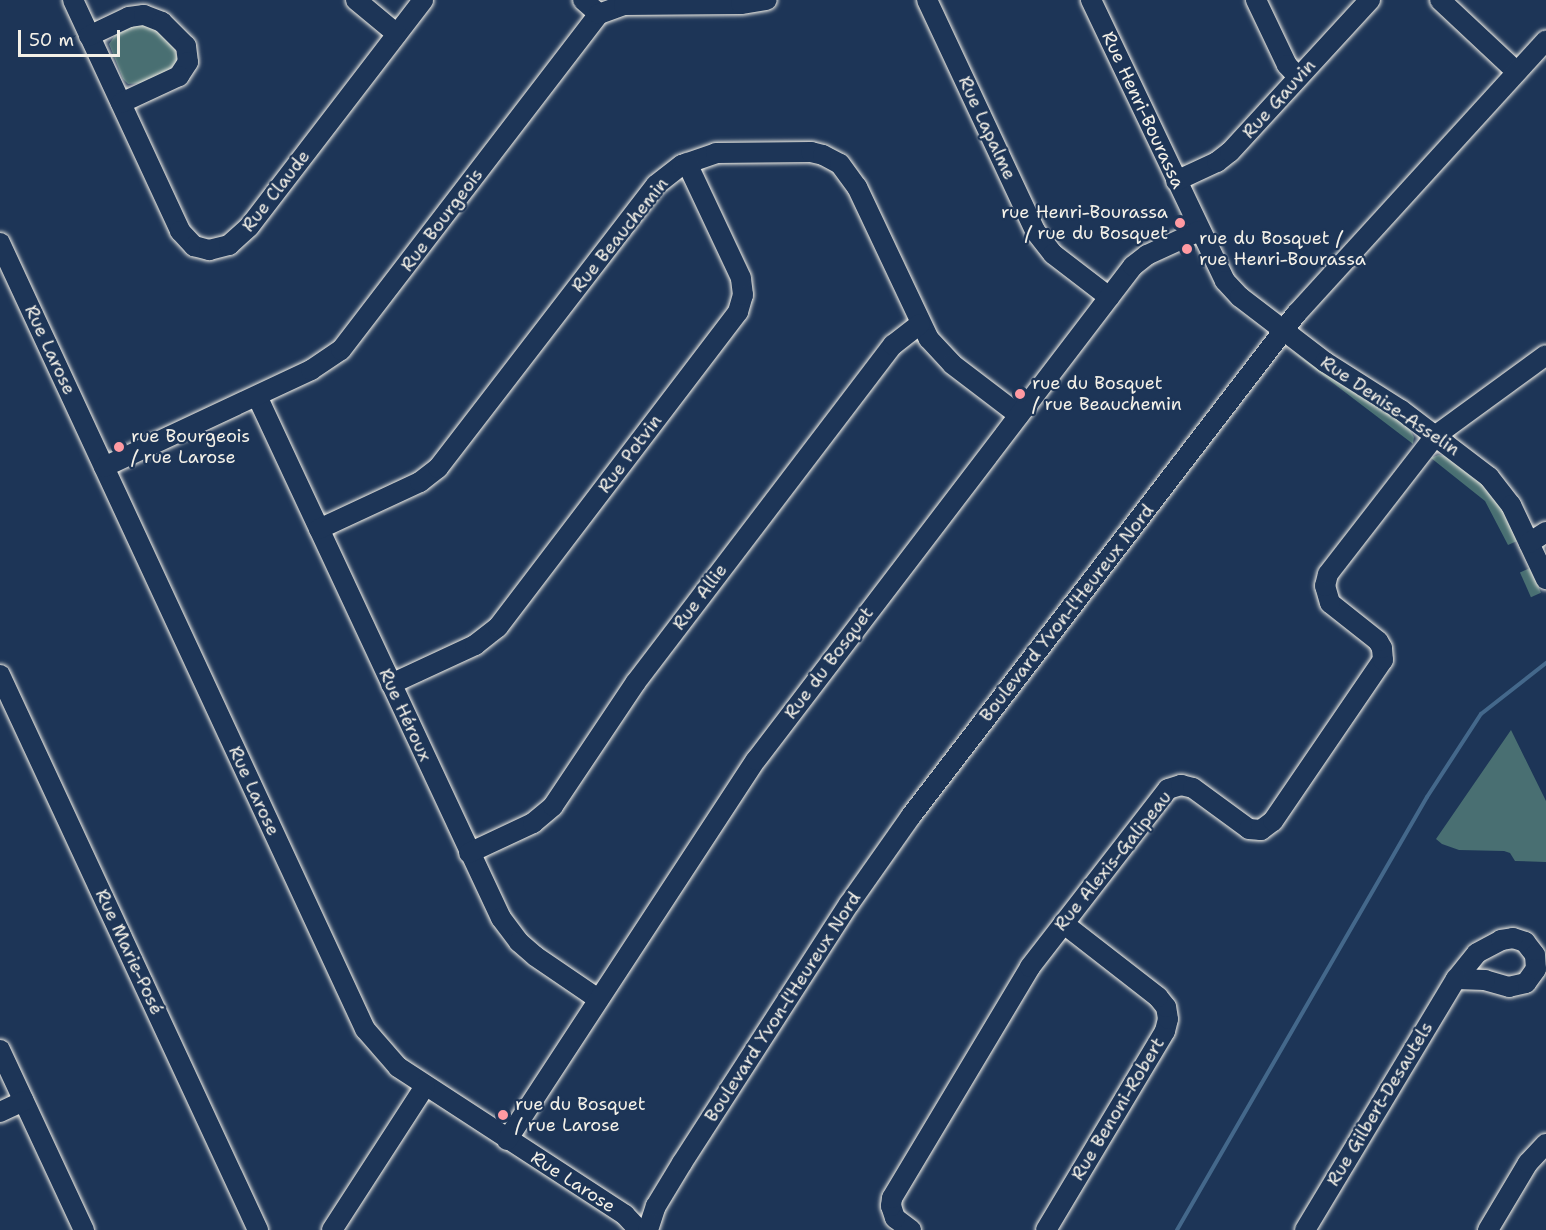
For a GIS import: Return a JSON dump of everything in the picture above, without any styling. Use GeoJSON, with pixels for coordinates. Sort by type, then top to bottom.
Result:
{"type":"FeatureCollection","features":[{"type":"Feature","properties":{"kind":"street","name":"Rue Claude"},"geometry":{"type":"LineString","coordinates":[[72,0],[183,235],[199,248],[219,249],[236,240],[249,227],[423,0]]}},
{"type":"Feature","properties":{"kind":"street"},"geometry":{"type":"LineString","coordinates":[[356,0],[397,34]]}},
{"type":"Feature","properties":{"kind":"street"},"geometry":{"type":"LineString","coordinates":[[583,0],[599,14],[619,6],[675,2],[749,4],[767,0]]}},
{"type":"Feature","properties":{"kind":"street","name":"Rue Lapalme"},"geometry":{"type":"LineString","coordinates":[[927,0],[1035,231],[1053,254],[1109,297]]}},
{"type":"Feature","properties":{"kind":"street","name":"Rue Henri-Bourassa"},"geometry":{"type":"LineString","coordinates":[[1091,0],[1199,231],[1230,287],[1283,330]]}},
{"type":"Feature","properties":{"kind":"street"},"geometry":{"type":"LineString","coordinates":[[1256,0],[1287,66],[1298,77]]}},
{"type":"Feature","properties":{"kind":"street","name":"Rue Gauvin"},"geometry":{"type":"LineString","coordinates":[[1176,181],[1217,162],[1230,152],[1370,0]]}},
{"type":"Feature","properties":{"kind":"street"},"geometry":{"type":"LineString","coordinates":[[1440,0],[1517,72]]}},
{"type":"Feature","properties":{"kind":"street","name":"Rue Bourgeois"},"geometry":{"type":"LineString","coordinates":[[104,467],[319,366],[347,344],[599,14]]}},
{"type":"Feature","properties":{"kind":"street"},"geometry":{"type":"LineString","coordinates":[[89,36],[129,17],[144,15],[162,22],[186,46],[189,58],[183,73],[121,104]]}},
{"type":"Feature","properties":{"kind":"street","name":"Boulevard Yvon-l'Heureux Nord"},"geometry":{"type":"LineString","coordinates":[[648,1230],[656,1206],[682,1163],[871,872],[1283,330],[1347,255],[1546,40]]}},
{"type":"Feature","properties":{"kind":"street","name":"Rue Beauchemin"},"geometry":{"type":"LineString","coordinates":[[320,529],[420,482],[438,468],[653,188],[687,163],[709,155],[728,152],[811,152],[835,161],[853,179],[920,324],[934,346],[945,358],[1019,415]]}},
{"type":"Feature","properties":{"kind":"street","name":"Rue Potvin"},"geometry":{"type":"LineString","coordinates":[[391,684],[475,645],[498,627],[738,312],[743,295],[741,278],[687,163]]}},
{"type":"Feature","properties":{"kind":"street","name":"Rue du Bosquet"},"geometry":{"type":"LineString","coordinates":[[507,1140],[741,780],[1109,297],[1142,259],[1199,231]]}},
{"type":"Feature","properties":{"kind":"street","name":"Rue Larose"},"geometry":{"type":"LineString","coordinates":[[0,243],[355,1011],[384,1054],[425,1086],[625,1215],[639,1230]]}},
{"type":"Feature","properties":{"kind":"street","name":"Rue Allie"},"geometry":{"type":"LineString","coordinates":[[469,853],[533,823],[553,806],[624,696],[893,345],[901,336],[920,324]]}},
{"type":"Feature","properties":{"kind":"street","name":"Rue Denise-Asselin"},"geometry":{"type":"LineString","coordinates":[[1283,330],[1337,371],[1385,399],[1495,484],[1511,505],[1546,579]]}},
{"type":"Feature","properties":{"kind":"street"},"geometry":{"type":"LineString","coordinates":[[1435,436],[1546,355]]}},
{"type":"Feature","properties":{"kind":"street","name":"Rue Héroux"},"geometry":{"type":"LineString","coordinates":[[257,396],[501,918],[519,942],[543,962],[598,999]]}},
{"type":"Feature","properties":{"kind":"street","name":"Rue Alexis-Galipeau"},"geometry":{"type":"LineString","coordinates":[[911,1230],[893,1214],[891,1202],[894,1194],[1029,967],[1162,795],[1172,787],[1180,785],[1193,788],[1249,829],[1261,830],[1273,821],[1383,660],[1383,652],[1378,641],[1330,603],[1325,586],[1328,574],[1435,436]]}},
{"type":"Feature","properties":{"kind":"street"},"geometry":{"type":"LineString","coordinates":[[1528,543],[1546,532]]}},
{"type":"Feature","properties":{"kind":"street","name":"Rue Marie-Posé"},"geometry":{"type":"LineString","coordinates":[[0,675],[258,1230]]}},
{"type":"Feature","properties":{"kind":"street","name":"Rue Benoni-Robert"},"geometry":{"type":"LineString","coordinates":[[1046,1230],[1165,1031],[1168,1019],[1166,1007],[1158,997],[1063,923]]}},
{"type":"Feature","properties":{"kind":"street","name":"Rue Gilbert-Desautels"},"geometry":{"type":"LineString","coordinates":[[1305,1230],[1456,980]]}},
{"type":"Feature","properties":{"kind":"street"},"geometry":{"type":"LineString","coordinates":[[0,1050],[84,1230]]}},
{"type":"Feature","properties":{"kind":"street"},"geometry":{"type":"LineString","coordinates":[[340,1227],[425,1086]]}},
{"type":"Feature","properties":{"kind":"street"},"geometry":{"type":"LineString","coordinates":[[0,1112],[24,1101]]}},
{"type":"Feature","properties":{"kind":"street"},"geometry":{"type":"LineString","coordinates":[[1488,1230],[1528,1163],[1546,1144]]}},
{"type":"Feature","properties":{"kind":"green space"},"geometry":{"type":"Polygon","coordinates":[[[145,25],[154,29],[174,46],[178,61],[169,70],[143,83],[128,84],[123,79],[109,44],[116,34],[133,26],[145,25]]]}},
{"type":"Feature","properties":{"kind":"green space"},"geometry":{"type":"Polygon","coordinates":[[[1291,351],[1344,386],[1371,400],[1409,428],[1414,437],[1413,444],[1291,351]]]}},
{"type":"Feature","properties":{"kind":"green space"},"geometry":{"type":"Polygon","coordinates":[[[1438,455],[1446,456],[1483,484],[1502,507],[1517,541],[1508,545],[1485,501],[1431,458],[1438,455]]]}},
{"type":"Feature","properties":{"kind":"green space"},"geometry":{"type":"Polygon","coordinates":[[[1530,568],[1541,593],[1531,597],[1520,572],[1530,568]]]}},
{"type":"Feature","properties":{"kind":"green space"},"geometry":{"type":"Polygon","coordinates":[[[1511,730],[1546,801],[1546,862],[1515,861],[1510,853],[1504,851],[1459,850],[1442,844],[1436,839],[1511,730]]]}},
{"type":"Feature","properties":{"kind":"waterway"},"geometry":{"type":"LineString","coordinates":[[1177,1230],[1427,797],[1481,714],[1546,663]]}},
{"type":"Feature","properties":{"kind":"place","name":"rue Henri-Bourassa / rue du Bosquet"},"geometry":{"type":"Point","coordinates":[1180,223]}},
{"type":"Feature","properties":{"kind":"place","name":"rue du Bosquet / rue Henri-Bourassa"},"geometry":{"type":"Point","coordinates":[1187,249]}},
{"type":"Feature","properties":{"kind":"place","name":"rue du Bosquet / rue Beauchemin"},"geometry":{"type":"Point","coordinates":[1020,394]}},
{"type":"Feature","properties":{"kind":"place","name":"rue Bourgeois / rue Larose"},"geometry":{"type":"Point","coordinates":[119,447]}},
{"type":"Feature","properties":{"kind":"place","name":"rue du Bosquet / rue Larose"},"geometry":{"type":"Point","coordinates":[503,1115]}}]}
